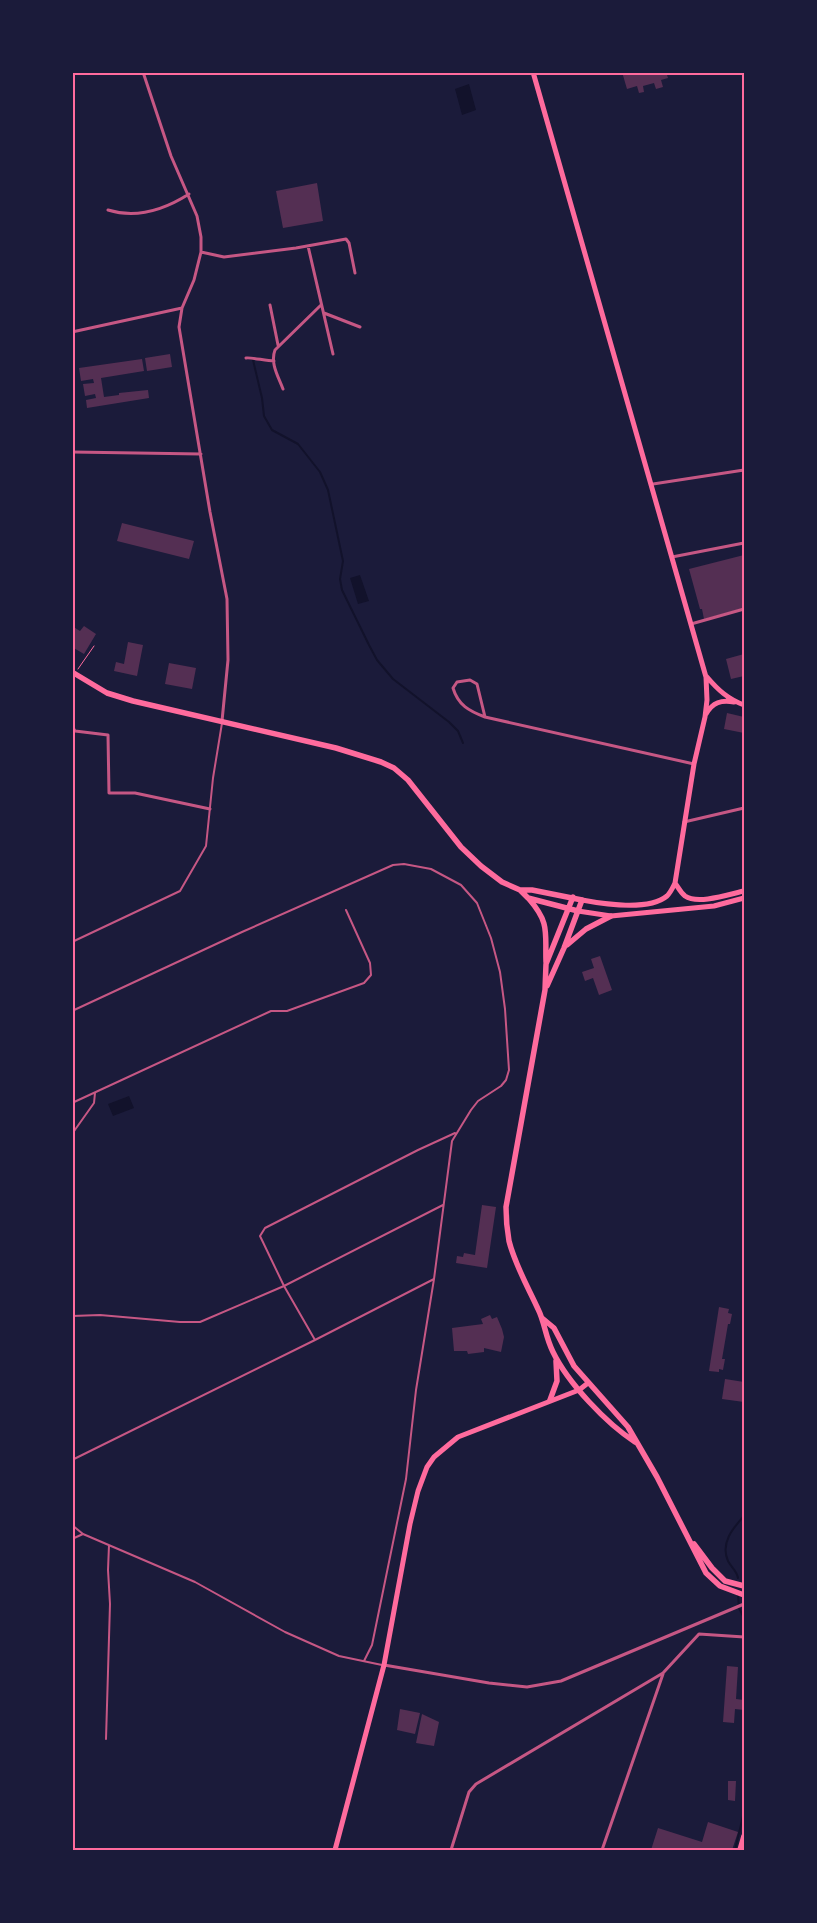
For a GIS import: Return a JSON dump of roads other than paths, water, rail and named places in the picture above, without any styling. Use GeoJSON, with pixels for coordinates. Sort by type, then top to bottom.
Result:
{"type":"FeatureCollection","features":[{"type":"Feature","properties":{"kind":"main road"},"geometry":{"type":"LineString","coordinates":[[520,890],[532,890],[600,903],[648,904],[666,897],[675,882],[694,764],[707,700],[706,677],[653,484],[533,72]]}},
{"type":"Feature","properties":{"kind":"main road"},"geometry":{"type":"LineString","coordinates":[[74,673],[107,693],[194,716],[336,748],[370,758],[394,768],[408,780],[461,847],[480,866],[502,882],[520,890],[541,914],[545,924],[546,964],[544,990],[506,1207],[510,1243],[542,1318],[544,1333],[558,1368],[558,1381],[550,1400]]}},
{"type":"Feature","properties":{"kind":"main road"},"geometry":{"type":"LineString","coordinates":[[706,677],[720,692],[735,702]]}},
{"type":"Feature","properties":{"kind":"main road"},"geometry":{"type":"LineString","coordinates":[[705,717],[708,710],[716,702],[723,700],[744,705]]}},
{"type":"Feature","properties":{"kind":"main road"},"geometry":{"type":"LineString","coordinates":[[675,882],[681,893],[693,899],[711,898],[744,890]]}},
{"type":"Feature","properties":{"kind":"main road"},"geometry":{"type":"LineString","coordinates":[[546,964],[570,909],[573,897]]}},
{"type":"Feature","properties":{"kind":"main road"},"geometry":{"type":"LineString","coordinates":[[528,898],[578,911],[611,916],[714,906],[744,898]]}},
{"type":"Feature","properties":{"kind":"main road"},"geometry":{"type":"LineString","coordinates":[[544,990],[564,948],[582,900]]}},
{"type":"Feature","properties":{"kind":"main road"},"geometry":{"type":"LineString","coordinates":[[564,948],[576,936],[611,916]]}},
{"type":"Feature","properties":{"kind":"main road"},"geometry":{"type":"LineString","coordinates":[[542,1318],[554,1328],[574,1366],[628,1427],[657,1478],[706,1573],[720,1586],[743,1594]]}},
{"type":"Feature","properties":{"kind":"main road"},"geometry":{"type":"LineString","coordinates":[[553,1353],[579,1390],[620,1432],[635,1442]]}},
{"type":"Feature","properties":{"kind":"main road"},"geometry":{"type":"LineString","coordinates":[[335,1850],[384,1665],[410,1524],[418,1491],[427,1467],[442,1449],[458,1437],[579,1390],[588,1383]]}},
{"type":"Feature","properties":{"kind":"main road"},"geometry":{"type":"LineString","coordinates":[[682,1528],[718,1574],[725,1580],[744,1586]]}},
{"type":"Feature","properties":{"kind":"main road"},"geometry":{"type":"LineString","coordinates":[[740,1850],[744,1836]]}},
{"type":"Feature","properties":{"kind":"street"},"geometry":{"type":"LineString","coordinates":[[143,72],[171,156],[197,216],[201,237],[201,252],[194,280],[182,308],[180,327],[210,512],[227,599],[228,660],[222,721]]}},
{"type":"Feature","properties":{"kind":"street"},"geometry":{"type":"LineString","coordinates":[[108,210],[121,214],[159,210],[188,194]]}},
{"type":"Feature","properties":{"kind":"street"},"geometry":{"type":"LineString","coordinates":[[201,252],[224,256],[308,246],[346,239],[355,273]]}},
{"type":"Feature","properties":{"kind":"street"},"geometry":{"type":"LineString","coordinates":[[308,246],[333,354]]}},
{"type":"Feature","properties":{"kind":"street"},"geometry":{"type":"LineString","coordinates":[[270,305],[278,346]]}},
{"type":"Feature","properties":{"kind":"street"},"geometry":{"type":"LineString","coordinates":[[283,389],[273,356],[278,346],[321,305]]}},
{"type":"Feature","properties":{"kind":"street"},"geometry":{"type":"LineString","coordinates":[[72,332],[182,308]]}},
{"type":"Feature","properties":{"kind":"street"},"geometry":{"type":"LineString","coordinates":[[324,313],[360,327]]}},
{"type":"Feature","properties":{"kind":"street"},"geometry":{"type":"LineString","coordinates":[[246,358],[274,361]]}},
{"type":"Feature","properties":{"kind":"street"},"geometry":{"type":"LineString","coordinates":[[72,452],[201,454]]}},
{"type":"Feature","properties":{"kind":"street"},"geometry":{"type":"LineString","coordinates":[[653,484],[744,470]]}},
{"type":"Feature","properties":{"kind":"street"},"geometry":{"type":"LineString","coordinates":[[672,557],[744,543]]}},
{"type":"Feature","properties":{"kind":"street"},"geometry":{"type":"LineString","coordinates":[[691,624],[744,609]]}},
{"type":"Feature","properties":{"kind":"street"},"geometry":{"type":"LineString","coordinates":[[485,717],[477,684],[470,680],[457,682],[453,688],[460,703],[472,712],[485,717],[694,764]]}},
{"type":"Feature","properties":{"kind":"street"},"geometry":{"type":"LineString","coordinates":[[72,726],[75,731],[108,735],[109,793],[136,793],[210,809]]}},
{"type":"Feature","properties":{"kind":"street"},"geometry":{"type":"LineString","coordinates":[[684,822],[744,808]]}},
{"type":"Feature","properties":{"kind":"street"},"geometry":{"type":"LineString","coordinates":[[384,1665],[489,1683],[527,1687],[561,1681],[744,1604]]}},
{"type":"Feature","properties":{"kind":"street"},"geometry":{"type":"LineString","coordinates":[[451,1850],[469,1792],[476,1784],[663,1673],[698,1634],[744,1638]]}},
{"type":"Feature","properties":{"kind":"street"},"geometry":{"type":"LineString","coordinates":[[602,1850],[663,1673]]}},
{"type":"Feature","properties":{"kind":"lane"},"geometry":{"type":"LineString","coordinates":[[72,942],[180,891],[206,846],[217,746],[222,721]]}},
{"type":"Feature","properties":{"kind":"lane"},"geometry":{"type":"LineString","coordinates":[[72,1011],[242,932],[393,865],[404,864],[430,869],[461,885],[477,903],[485,920],[493,943],[506,1009],[509,1070],[506,1080],[501,1086],[478,1101],[452,1141],[434,1279],[416,1390],[406,1479],[372,1645],[364,1661]]}},
{"type":"Feature","properties":{"kind":"lane"},"geometry":{"type":"LineString","coordinates":[[72,1103],[271,1011],[287,1011],[364,982],[371,975],[370,963],[346,910]]}},
{"type":"Feature","properties":{"kind":"lane"},"geometry":{"type":"LineString","coordinates":[[72,1134],[94,1103],[95,1093]]}},
{"type":"Feature","properties":{"kind":"lane"},"geometry":{"type":"LineString","coordinates":[[316,1340],[284,1286],[260,1236],[265,1228],[285,1216],[457,1132]]}},
{"type":"Feature","properties":{"kind":"lane"},"geometry":{"type":"LineString","coordinates":[[72,1316],[100,1315],[200,1322],[284,1286],[443,1205]]}},
{"type":"Feature","properties":{"kind":"lane"},"geometry":{"type":"LineString","coordinates":[[72,1460],[316,1340],[434,1279]]}},
{"type":"Feature","properties":{"kind":"lane"},"geometry":{"type":"LineString","coordinates":[[72,1525],[83,1534],[195,1582],[285,1632],[339,1656],[384,1665]]}},
{"type":"Feature","properties":{"kind":"lane"},"geometry":{"type":"LineString","coordinates":[[72,1539],[83,1534]]}},
{"type":"Feature","properties":{"kind":"lane"},"geometry":{"type":"LineString","coordinates":[[106,1739],[110,1604],[109,1545]]}},
{"type":"Feature","properties":{"kind":"waterway"},"geometry":{"type":"LineString","coordinates":[[253,360],[262,398],[264,416],[272,430],[298,444],[320,472],[328,490],[343,561],[340,579],[342,590],[377,660],[393,679],[449,722],[458,731],[463,743]]}},
{"type":"Feature","properties":{"kind":"waterway"},"geometry":{"type":"LineString","coordinates":[[738,1578],[728,1561],[726,1548],[729,1536],[744,1516]]}},
{"type":"Feature","properties":{"kind":"waterway"},"geometry":{"type":"LineString","coordinates":[[738,1595],[739,1608],[744,1618]]}},
{"type":"Feature","properties":{"kind":"waterway"},"geometry":{"type":"LineString","coordinates":[[735,1850],[744,1812]]}}]}
